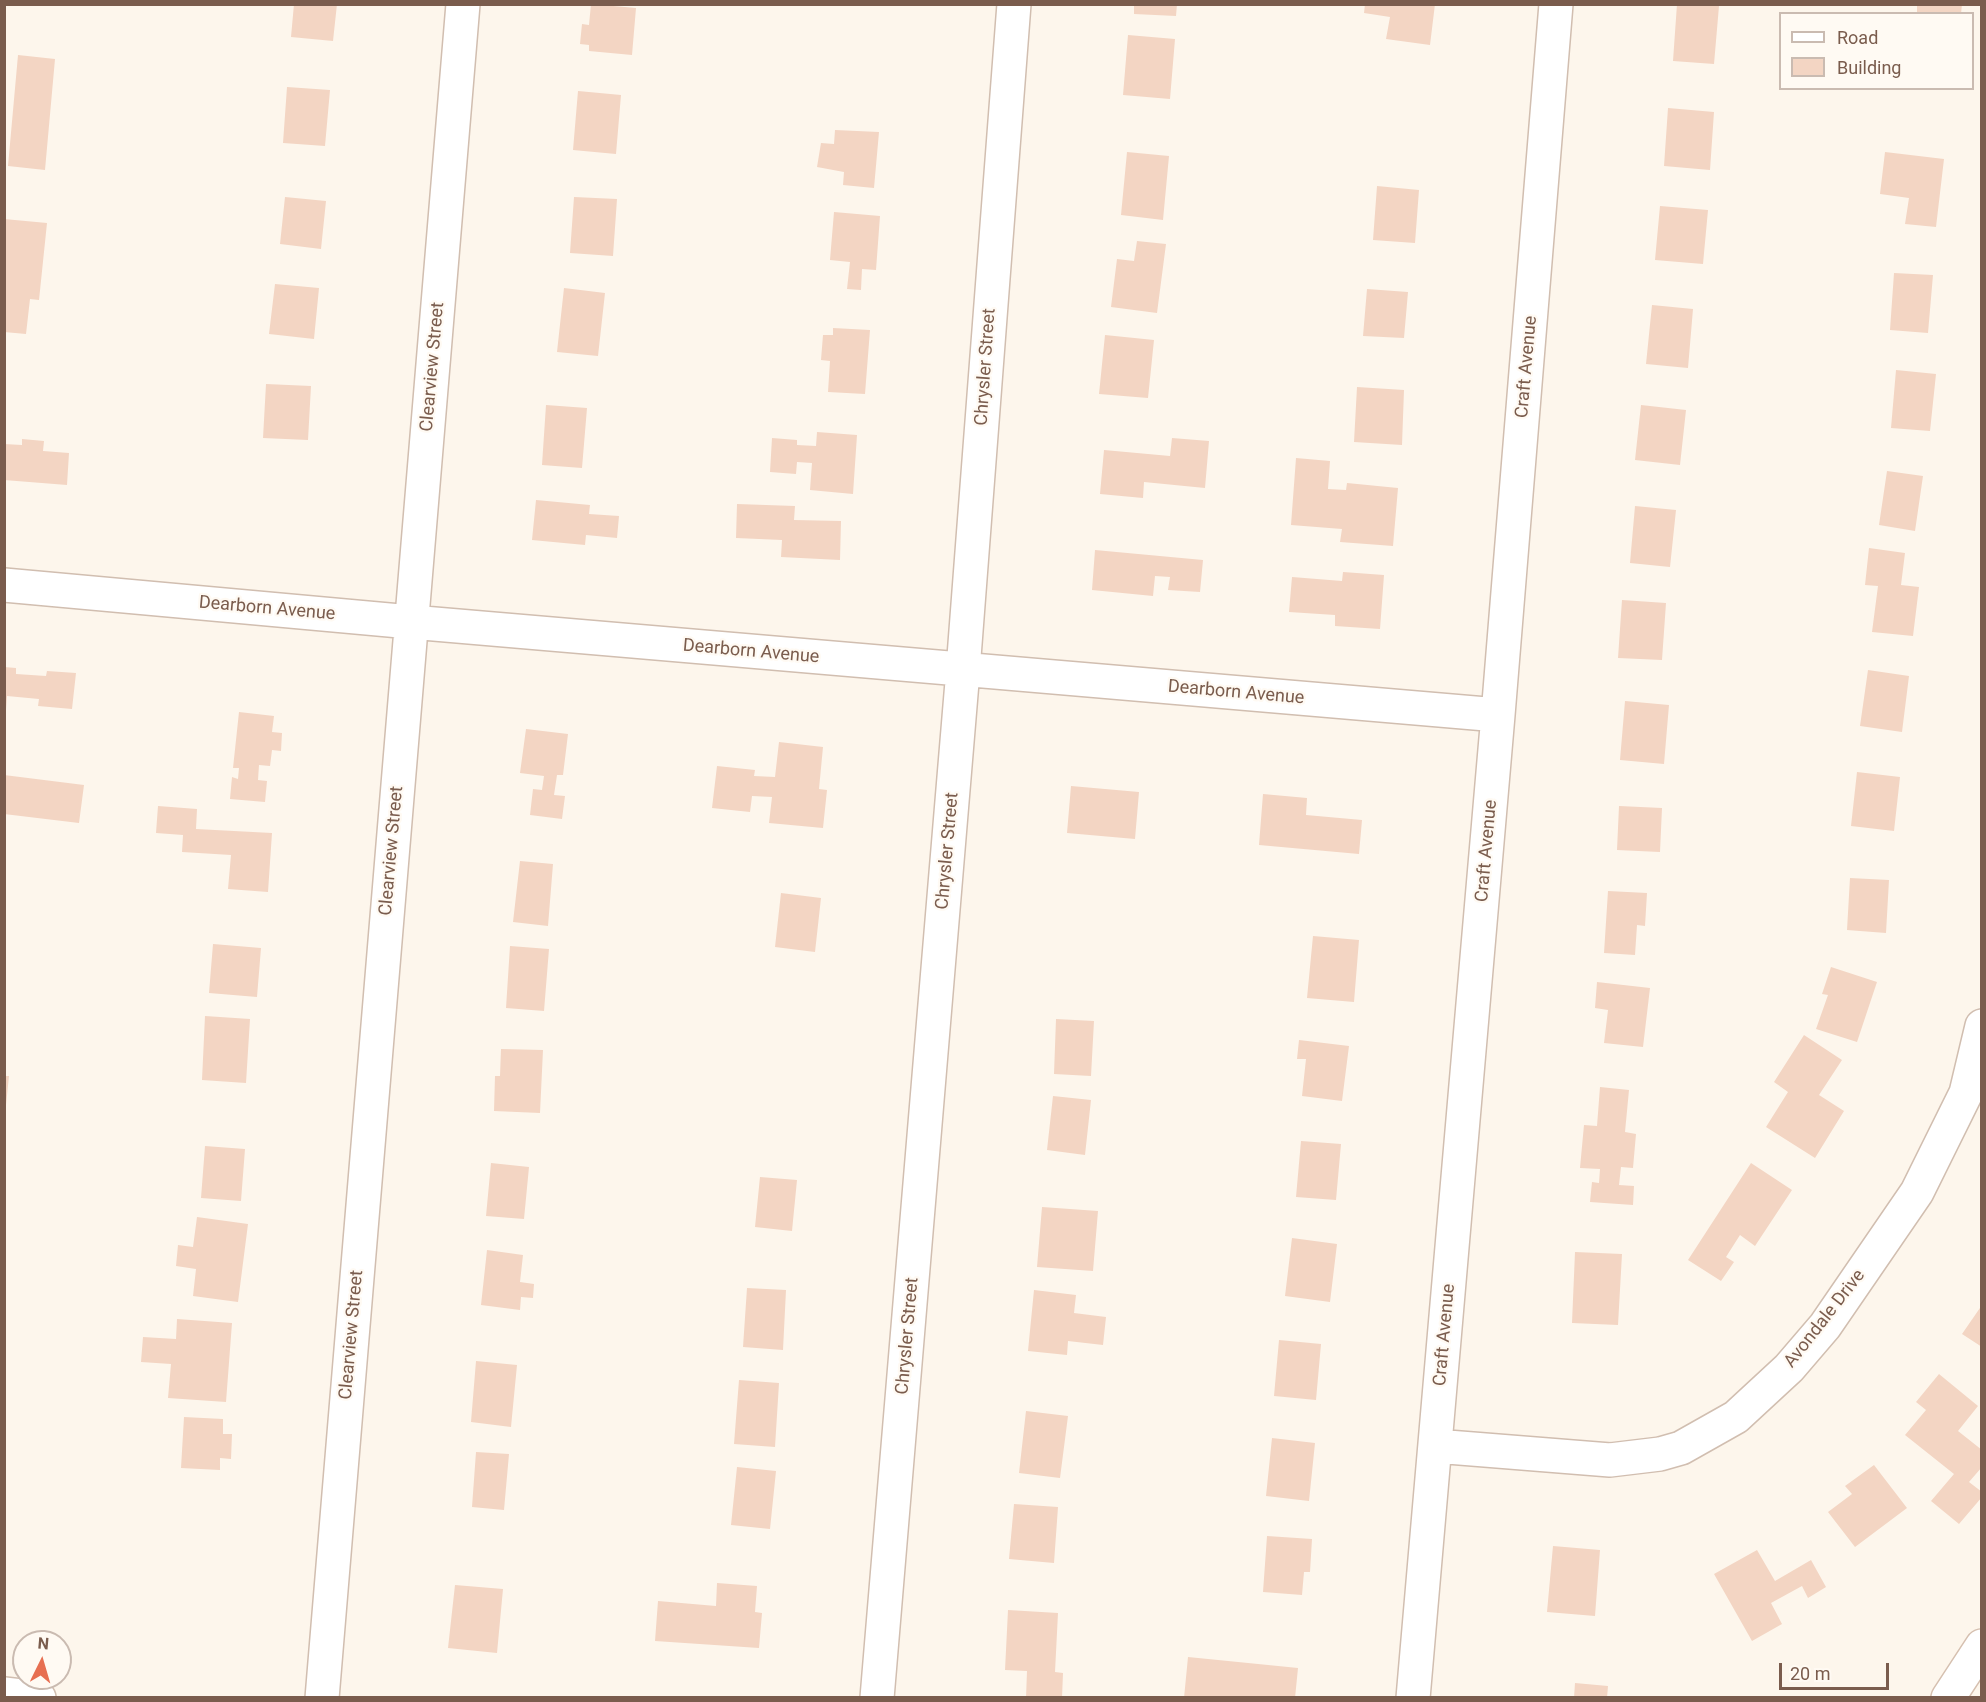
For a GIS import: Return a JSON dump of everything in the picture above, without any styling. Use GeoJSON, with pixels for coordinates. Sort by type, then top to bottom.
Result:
{"type":"FeatureCollection","features":[{"type":"Feature","properties":{"kind":"street","name":"Clearview Street"},"geometry":{"type":"LineString","coordinates":[[322,1698],[463,4]]}},
{"type":"Feature","properties":{"kind":"street","name":"Chrysler Street"},"geometry":{"type":"LineString","coordinates":[[877,1698],[963,670],[1014,4]]}},
{"type":"Feature","properties":{"kind":"street","name":"Craft Avenue"},"geometry":{"type":"LineString","coordinates":[[1413,1698],[1498,716],[1556,4]]}},
{"type":"Feature","properties":{"kind":"street","name":"Dearborn Avenue"},"geometry":{"type":"LineString","coordinates":[[4,585],[1498,716]]}},
{"type":"Feature","properties":{"kind":"street","name":"Avondale Drive"},"geometry":{"type":"LineString","coordinates":[[1435,1446],[1610,1460],[1660,1454],[1681,1448],[1736,1417],[1789,1368],[1825,1326],[1917,1192],[1966,1094],[1982,1026]]}},
{"type":"Feature","properties":{"kind":"street"},"geometry":{"type":"LineString","coordinates":[[1948,1698],[1982,1646]]}},
{"type":"Feature","properties":{"kind":"street"},"geometry":{"type":"LineString","coordinates":[[4,1694],[39,1698]]}},
{"type":"Feature","properties":{"kind":"building"},"geometry":{"type":"Polygon","coordinates":[[[294,4],[337,4],[333,41],[291,37],[294,4]]]}},
{"type":"Feature","properties":{"kind":"building"},"geometry":{"type":"Polygon","coordinates":[[[591,4],[636,8],[632,55],[589,51],[589,45],[580,44],[582,24],[589,25],[591,4]]]}},
{"type":"Feature","properties":{"kind":"building"},"geometry":{"type":"Polygon","coordinates":[[[1134,4],[1177,4],[1176,16],[1134,14],[1134,4]]]}},
{"type":"Feature","properties":{"kind":"building"},"geometry":{"type":"Polygon","coordinates":[[[1365,4],[1435,4],[1430,45],[1386,39],[1390,17],[1364,13],[1365,4]]]}},
{"type":"Feature","properties":{"kind":"building"},"geometry":{"type":"Polygon","coordinates":[[[1677,4],[1719,6],[1714,64],[1673,61],[1677,4]]]}},
{"type":"Feature","properties":{"kind":"building"},"geometry":{"type":"Polygon","coordinates":[[[1917,4],[1962,4],[1961,12],[1917,12],[1917,4]]]}},
{"type":"Feature","properties":{"kind":"building"},"geometry":{"type":"Polygon","coordinates":[[[1128,35],[1175,39],[1170,99],[1123,95],[1128,35]]]}},
{"type":"Feature","properties":{"kind":"building"},"geometry":{"type":"Polygon","coordinates":[[[18,55],[55,59],[45,170],[8,166],[18,55]]]}},
{"type":"Feature","properties":{"kind":"building"},"geometry":{"type":"Polygon","coordinates":[[[287,87],[330,90],[325,146],[283,143],[287,87]]]}},
{"type":"Feature","properties":{"kind":"building"},"geometry":{"type":"Polygon","coordinates":[[[578,91],[621,95],[616,154],[573,150],[578,91]]]}},
{"type":"Feature","properties":{"kind":"building"},"geometry":{"type":"Polygon","coordinates":[[[1668,108],[1714,112],[1710,170],[1664,166],[1668,108]]]}},
{"type":"Feature","properties":{"kind":"building"},"geometry":{"type":"Polygon","coordinates":[[[835,130],[879,132],[874,188],[843,185],[844,172],[817,167],[821,143],[834,144],[835,130]]]}},
{"type":"Feature","properties":{"kind":"building"},"geometry":{"type":"Polygon","coordinates":[[[1127,152],[1169,156],[1163,220],[1121,215],[1127,152]]]}},
{"type":"Feature","properties":{"kind":"building"},"geometry":{"type":"Polygon","coordinates":[[[1885,152],[1944,159],[1936,227],[1905,224],[1909,198],[1880,194],[1885,152]]]}},
{"type":"Feature","properties":{"kind":"building"},"geometry":{"type":"Polygon","coordinates":[[[1377,186],[1419,190],[1415,243],[1373,240],[1377,186]]]}},
{"type":"Feature","properties":{"kind":"building"},"geometry":{"type":"Polygon","coordinates":[[[285,197],[326,201],[321,249],[280,244],[285,197]]]}},
{"type":"Feature","properties":{"kind":"building"},"geometry":{"type":"Polygon","coordinates":[[[574,197],[617,199],[613,256],[570,253],[574,197]]]}},
{"type":"Feature","properties":{"kind":"building"},"geometry":{"type":"Polygon","coordinates":[[[1660,206],[1708,210],[1703,264],[1655,260],[1660,206]]]}},
{"type":"Feature","properties":{"kind":"building"},"geometry":{"type":"Polygon","coordinates":[[[834,212],[880,216],[876,270],[862,269],[861,290],[847,289],[850,262],[830,260],[834,212]]]}},
{"type":"Feature","properties":{"kind":"building"},"geometry":{"type":"Polygon","coordinates":[[[4,219],[47,223],[39,300],[30,299],[26,334],[4,332],[4,219]]]}},
{"type":"Feature","properties":{"kind":"building"},"geometry":{"type":"Polygon","coordinates":[[[1137,241],[1166,244],[1157,313],[1111,307],[1117,259],[1134,261],[1137,241]]]}},
{"type":"Feature","properties":{"kind":"building"},"geometry":{"type":"Polygon","coordinates":[[[1894,273],[1933,275],[1928,333],[1890,330],[1894,273]]]}},
{"type":"Feature","properties":{"kind":"building"},"geometry":{"type":"Polygon","coordinates":[[[275,284],[319,288],[314,339],[269,334],[275,284]]]}},
{"type":"Feature","properties":{"kind":"building"},"geometry":{"type":"Polygon","coordinates":[[[564,288],[605,293],[598,356],[557,352],[564,288]]]}},
{"type":"Feature","properties":{"kind":"building"},"geometry":{"type":"Polygon","coordinates":[[[1367,289],[1408,292],[1404,338],[1363,336],[1367,289]]]}},
{"type":"Feature","properties":{"kind":"building"},"geometry":{"type":"Polygon","coordinates":[[[1652,305],[1693,309],[1688,368],[1646,364],[1652,305]]]}},
{"type":"Feature","properties":{"kind":"building"},"geometry":{"type":"Polygon","coordinates":[[[833,328],[870,330],[865,394],[828,392],[830,361],[821,360],[823,335],[833,335],[833,328]]]}},
{"type":"Feature","properties":{"kind":"building"},"geometry":{"type":"Polygon","coordinates":[[[1105,335],[1154,340],[1148,398],[1099,394],[1105,335]]]}},
{"type":"Feature","properties":{"kind":"building"},"geometry":{"type":"Polygon","coordinates":[[[1896,370],[1936,374],[1930,431],[1891,428],[1896,370]]]}},
{"type":"Feature","properties":{"kind":"building"},"geometry":{"type":"Polygon","coordinates":[[[266,384],[311,386],[308,440],[263,438],[266,384]]]}},
{"type":"Feature","properties":{"kind":"building"},"geometry":{"type":"Polygon","coordinates":[[[1357,387],[1404,390],[1402,445],[1354,442],[1357,387]]]}},
{"type":"Feature","properties":{"kind":"building"},"geometry":{"type":"Polygon","coordinates":[[[546,405],[587,408],[582,468],[542,465],[546,405]]]}},
{"type":"Feature","properties":{"kind":"building"},"geometry":{"type":"Polygon","coordinates":[[[1641,405],[1686,410],[1680,465],[1635,460],[1641,405]]]}},
{"type":"Feature","properties":{"kind":"building"},"geometry":{"type":"Polygon","coordinates":[[[817,432],[857,435],[853,494],[810,490],[812,463],[797,462],[796,474],[770,472],[772,438],[797,440],[797,445],[816,446],[817,432]]]}},
{"type":"Feature","properties":{"kind":"building"},"geometry":{"type":"Polygon","coordinates":[[[1172,438],[1209,441],[1205,488],[1144,482],[1143,498],[1100,494],[1104,450],[1170,456],[1172,438]]]}},
{"type":"Feature","properties":{"kind":"building"},"geometry":{"type":"Polygon","coordinates":[[[22,439],[44,441],[43,451],[69,453],[67,485],[4,480],[4,444],[22,445],[22,439]]]}},
{"type":"Feature","properties":{"kind":"building"},"geometry":{"type":"Polygon","coordinates":[[[1296,458],[1330,461],[1328,489],[1346,490],[1347,483],[1398,488],[1393,546],[1340,542],[1342,529],[1291,525],[1296,458]]]}},
{"type":"Feature","properties":{"kind":"building"},"geometry":{"type":"Polygon","coordinates":[[[1887,471],[1923,476],[1915,531],[1879,525],[1887,471]]]}},
{"type":"Feature","properties":{"kind":"building"},"geometry":{"type":"Polygon","coordinates":[[[536,500],[590,505],[589,514],[619,516],[617,538],[586,535],[585,545],[532,540],[536,500]]]}},
{"type":"Feature","properties":{"kind":"building"},"geometry":{"type":"Polygon","coordinates":[[[737,504],[795,506],[794,520],[841,521],[840,560],[781,557],[782,540],[736,538],[737,504]]]}},
{"type":"Feature","properties":{"kind":"building"},"geometry":{"type":"Polygon","coordinates":[[[1635,506],[1676,510],[1670,567],[1630,563],[1635,506]]]}},
{"type":"Feature","properties":{"kind":"building"},"geometry":{"type":"Polygon","coordinates":[[[1869,548],[1905,553],[1901,585],[1919,587],[1913,636],[1872,632],[1878,586],[1865,585],[1869,548]]]}},
{"type":"Feature","properties":{"kind":"building"},"geometry":{"type":"Polygon","coordinates":[[[1095,550],[1203,560],[1200,592],[1168,590],[1170,577],[1155,576],[1153,596],[1092,590],[1095,550]]]}},
{"type":"Feature","properties":{"kind":"building"},"geometry":{"type":"Polygon","coordinates":[[[1343,572],[1384,575],[1380,629],[1335,626],[1335,615],[1289,612],[1292,577],[1342,581],[1343,572]]]}},
{"type":"Feature","properties":{"kind":"building"},"geometry":{"type":"Polygon","coordinates":[[[1622,600],[1666,603],[1662,660],[1618,658],[1622,600]]]}},
{"type":"Feature","properties":{"kind":"building"},"geometry":{"type":"Polygon","coordinates":[[[4,667],[16,668],[16,674],[46,676],[47,671],[76,673],[72,709],[38,706],[39,699],[7,696],[6,710],[4,710],[4,667]]]}},
{"type":"Feature","properties":{"kind":"building"},"geometry":{"type":"Polygon","coordinates":[[[1868,670],[1909,676],[1902,732],[1860,726],[1868,670]]]}},
{"type":"Feature","properties":{"kind":"building"},"geometry":{"type":"Polygon","coordinates":[[[1625,701],[1669,705],[1664,764],[1620,760],[1625,701]]]}},
{"type":"Feature","properties":{"kind":"building"},"geometry":{"type":"Polygon","coordinates":[[[239,712],[274,716],[272,732],[282,733],[281,751],[272,750],[270,766],[259,765],[258,780],[267,781],[265,802],[230,799],[232,777],[238,779],[239,768],[233,768],[239,712]]]}},
{"type":"Feature","properties":{"kind":"building"},"geometry":{"type":"Polygon","coordinates":[[[526,729],[568,734],[563,775],[557,775],[554,795],[565,796],[562,819],[530,815],[533,789],[542,790],[544,776],[520,773],[526,729]]]}},
{"type":"Feature","properties":{"kind":"building"},"geometry":{"type":"Polygon","coordinates":[[[779,742],[823,747],[819,789],[827,790],[823,828],[769,823],[772,797],[752,796],[750,812],[712,808],[717,766],[755,770],[754,776],[775,777],[779,742]]]}},
{"type":"Feature","properties":{"kind":"building"},"geometry":{"type":"Polygon","coordinates":[[[1857,772],[1900,777],[1894,831],[1851,826],[1857,772]]]}},
{"type":"Feature","properties":{"kind":"building"},"geometry":{"type":"Polygon","coordinates":[[[4,775],[84,785],[79,823],[4,814],[4,775]]]}},
{"type":"Feature","properties":{"kind":"building"},"geometry":{"type":"Polygon","coordinates":[[[1071,786],[1139,792],[1135,839],[1067,833],[1071,786]]]}},
{"type":"Feature","properties":{"kind":"building"},"geometry":{"type":"Polygon","coordinates":[[[1263,794],[1307,798],[1306,815],[1362,820],[1359,854],[1259,845],[1263,794]]]}},
{"type":"Feature","properties":{"kind":"building"},"geometry":{"type":"Polygon","coordinates":[[[158,806],[197,809],[196,829],[272,833],[268,892],[228,889],[231,855],[182,852],[183,835],[156,833],[158,806]]]}},
{"type":"Feature","properties":{"kind":"building"},"geometry":{"type":"Polygon","coordinates":[[[1619,806],[1662,808],[1660,852],[1617,850],[1619,806]]]}},
{"type":"Feature","properties":{"kind":"building"},"geometry":{"type":"Polygon","coordinates":[[[520,861],[553,864],[548,926],[513,922],[520,861]]]}},
{"type":"Feature","properties":{"kind":"building"},"geometry":{"type":"Polygon","coordinates":[[[1850,878],[1889,880],[1886,933],[1847,930],[1850,878]]]}},
{"type":"Feature","properties":{"kind":"building"},"geometry":{"type":"Polygon","coordinates":[[[1608,891],[1647,893],[1645,926],[1637,925],[1635,955],[1604,953],[1608,891]]]}},
{"type":"Feature","properties":{"kind":"building"},"geometry":{"type":"Polygon","coordinates":[[[781,893],[821,898],[815,952],[775,947],[781,893]]]}},
{"type":"Feature","properties":{"kind":"building"},"geometry":{"type":"Polygon","coordinates":[[[1313,936],[1359,940],[1354,1002],[1307,998],[1313,936]]]}},
{"type":"Feature","properties":{"kind":"building"},"geometry":{"type":"Polygon","coordinates":[[[213,944],[261,948],[257,997],[209,993],[213,944]]]}},
{"type":"Feature","properties":{"kind":"building"},"geometry":{"type":"Polygon","coordinates":[[[510,946],[549,949],[544,1011],[506,1008],[510,946]]]}},
{"type":"Feature","properties":{"kind":"building"},"geometry":{"type":"Polygon","coordinates":[[[1831,967],[1877,982],[1857,1042],[1816,1029],[1828,995],[1822,994],[1831,967]]]}},
{"type":"Feature","properties":{"kind":"building"},"geometry":{"type":"Polygon","coordinates":[[[1597,982],[1650,988],[1643,1047],[1604,1043],[1608,1010],[1595,1008],[1597,982]]]}},
{"type":"Feature","properties":{"kind":"building"},"geometry":{"type":"Polygon","coordinates":[[[205,1016],[250,1019],[246,1083],[202,1080],[205,1016]]]}},
{"type":"Feature","properties":{"kind":"building"},"geometry":{"type":"Polygon","coordinates":[[[1056,1019],[1094,1021],[1091,1076],[1054,1074],[1056,1019]]]}},
{"type":"Feature","properties":{"kind":"building"},"geometry":{"type":"Polygon","coordinates":[[[1804,1035],[1842,1060],[1819,1095],[1844,1111],[1815,1158],[1766,1127],[1788,1092],[1774,1082],[1804,1035]]]}},
{"type":"Feature","properties":{"kind":"building"},"geometry":{"type":"Polygon","coordinates":[[[1299,1040],[1349,1046],[1342,1101],[1302,1096],[1306,1059],[1297,1059],[1299,1040]]]}},
{"type":"Feature","properties":{"kind":"building"},"geometry":{"type":"Polygon","coordinates":[[[501,1049],[543,1050],[540,1113],[494,1111],[495,1076],[500,1076],[501,1049]]]}},
{"type":"Feature","properties":{"kind":"building"},"geometry":{"type":"Polygon","coordinates":[[[4,1076],[9,1076],[6,1105],[4,1104],[4,1076]]]}},
{"type":"Feature","properties":{"kind":"building"},"geometry":{"type":"Polygon","coordinates":[[[1600,1087],[1629,1090],[1625,1132],[1636,1134],[1633,1168],[1621,1167],[1619,1185],[1634,1186],[1633,1205],[1590,1202],[1592,1182],[1599,1183],[1600,1169],[1580,1168],[1584,1125],[1597,1126],[1600,1087]]]}},
{"type":"Feature","properties":{"kind":"building"},"geometry":{"type":"Polygon","coordinates":[[[1053,1096],[1091,1100],[1085,1155],[1047,1150],[1053,1096]]]}},
{"type":"Feature","properties":{"kind":"building"},"geometry":{"type":"Polygon","coordinates":[[[1301,1141],[1341,1144],[1336,1200],[1296,1197],[1301,1141]]]}},
{"type":"Feature","properties":{"kind":"building"},"geometry":{"type":"Polygon","coordinates":[[[205,1146],[245,1149],[241,1201],[201,1198],[205,1146]]]}},
{"type":"Feature","properties":{"kind":"building"},"geometry":{"type":"Polygon","coordinates":[[[491,1163],[529,1167],[524,1219],[486,1216],[491,1163]]]}},
{"type":"Feature","properties":{"kind":"building"},"geometry":{"type":"Polygon","coordinates":[[[1751,1163],[1792,1190],[1755,1246],[1740,1235],[1726,1257],[1734,1262],[1721,1281],[1688,1260],[1751,1163]]]}},
{"type":"Feature","properties":{"kind":"building"},"geometry":{"type":"Polygon","coordinates":[[[760,1177],[797,1180],[792,1231],[755,1227],[760,1177]]]}},
{"type":"Feature","properties":{"kind":"building"},"geometry":{"type":"Polygon","coordinates":[[[1042,1207],[1098,1211],[1093,1271],[1037,1267],[1042,1207]]]}},
{"type":"Feature","properties":{"kind":"building"},"geometry":{"type":"Polygon","coordinates":[[[197,1217],[248,1224],[238,1302],[193,1296],[196,1269],[176,1266],[178,1245],[193,1247],[197,1217]]]}},
{"type":"Feature","properties":{"kind":"building"},"geometry":{"type":"Polygon","coordinates":[[[1292,1238],[1337,1244],[1330,1302],[1285,1296],[1292,1238]]]}},
{"type":"Feature","properties":{"kind":"building"},"geometry":{"type":"Polygon","coordinates":[[[487,1250],[523,1255],[520,1282],[534,1284],[533,1298],[521,1297],[520,1310],[481,1305],[487,1250]]]}},
{"type":"Feature","properties":{"kind":"building"},"geometry":{"type":"Polygon","coordinates":[[[1575,1252],[1622,1254],[1618,1325],[1572,1323],[1575,1252]]]}},
{"type":"Feature","properties":{"kind":"building"},"geometry":{"type":"Polygon","coordinates":[[[747,1288],[786,1290],[783,1350],[743,1347],[747,1288]]]}},
{"type":"Feature","properties":{"kind":"building"},"geometry":{"type":"Polygon","coordinates":[[[1034,1290],[1076,1295],[1074,1313],[1106,1317],[1103,1345],[1068,1341],[1067,1355],[1028,1351],[1034,1290]]]}},
{"type":"Feature","properties":{"kind":"building"},"geometry":{"type":"Polygon","coordinates":[[[1982,1305],[1982,1347],[1962,1334],[1982,1305]]]}},
{"type":"Feature","properties":{"kind":"building"},"geometry":{"type":"Polygon","coordinates":[[[177,1319],[232,1323],[226,1402],[168,1398],[171,1364],[141,1362],[143,1337],[176,1339],[177,1319]]]}},
{"type":"Feature","properties":{"kind":"building"},"geometry":{"type":"Polygon","coordinates":[[[1279,1340],[1321,1344],[1316,1400],[1274,1396],[1279,1340]]]}},
{"type":"Feature","properties":{"kind":"building"},"geometry":{"type":"Polygon","coordinates":[[[476,1361],[517,1365],[511,1427],[471,1422],[476,1361]]]}},
{"type":"Feature","properties":{"kind":"building"},"geometry":{"type":"Polygon","coordinates":[[[1939,1374],[1978,1406],[1958,1431],[1982,1450],[1982,1467],[1969,1482],[1982,1492],[1982,1497],[1959,1524],[1931,1501],[1954,1474],[1905,1435],[1926,1410],[1916,1402],[1939,1374]]]}},
{"type":"Feature","properties":{"kind":"building"},"geometry":{"type":"Polygon","coordinates":[[[739,1380],[779,1383],[775,1447],[734,1444],[739,1380]]]}},
{"type":"Feature","properties":{"kind":"building"},"geometry":{"type":"Polygon","coordinates":[[[1026,1411],[1068,1416],[1060,1478],[1019,1473],[1026,1411]]]}},
{"type":"Feature","properties":{"kind":"building"},"geometry":{"type":"Polygon","coordinates":[[[184,1417],[223,1419],[223,1434],[232,1434],[231,1459],[220,1458],[220,1470],[181,1468],[184,1417]]]}},
{"type":"Feature","properties":{"kind":"building"},"geometry":{"type":"Polygon","coordinates":[[[1272,1438],[1315,1443],[1309,1501],[1266,1496],[1272,1438]]]}},
{"type":"Feature","properties":{"kind":"building"},"geometry":{"type":"Polygon","coordinates":[[[476,1452],[509,1454],[504,1510],[472,1507],[476,1452]]]}},
{"type":"Feature","properties":{"kind":"building"},"geometry":{"type":"Polygon","coordinates":[[[1874,1465],[1907,1508],[1855,1547],[1828,1512],[1852,1494],[1845,1486],[1874,1465]]]}},
{"type":"Feature","properties":{"kind":"building"},"geometry":{"type":"Polygon","coordinates":[[[737,1467],[776,1471],[770,1529],[731,1525],[737,1467]]]}},
{"type":"Feature","properties":{"kind":"building"},"geometry":{"type":"Polygon","coordinates":[[[1014,1504],[1058,1507],[1054,1563],[1009,1559],[1014,1504]]]}},
{"type":"Feature","properties":{"kind":"building"},"geometry":{"type":"Polygon","coordinates":[[[1267,1536],[1312,1539],[1310,1572],[1304,1572],[1302,1595],[1263,1592],[1267,1536]]]}},
{"type":"Feature","properties":{"kind":"building"},"geometry":{"type":"Polygon","coordinates":[[[1553,1546],[1600,1550],[1595,1616],[1547,1612],[1553,1546]]]}},
{"type":"Feature","properties":{"kind":"building"},"geometry":{"type":"Polygon","coordinates":[[[1757,1550],[1775,1581],[1811,1560],[1826,1587],[1808,1598],[1802,1586],[1771,1603],[1782,1624],[1752,1641],[1714,1574],[1757,1550]]]}},
{"type":"Feature","properties":{"kind":"building"},"geometry":{"type":"Polygon","coordinates":[[[717,1583],[757,1586],[755,1612],[762,1613],[759,1648],[655,1641],[658,1601],[716,1606],[717,1583]]]}},
{"type":"Feature","properties":{"kind":"building"},"geometry":{"type":"Polygon","coordinates":[[[455,1585],[503,1589],[497,1653],[448,1648],[455,1585]]]}},
{"type":"Feature","properties":{"kind":"building"},"geometry":{"type":"Polygon","coordinates":[[[1008,1610],[1058,1613],[1055,1672],[1063,1673],[1062,1698],[1026,1698],[1027,1671],[1005,1670],[1008,1610]]]}},
{"type":"Feature","properties":{"kind":"building"},"geometry":{"type":"Polygon","coordinates":[[[1188,1657],[1298,1668],[1295,1698],[1184,1698],[1188,1657]]]}},
{"type":"Feature","properties":{"kind":"building"},"geometry":{"type":"Polygon","coordinates":[[[1575,1683],[1608,1686],[1607,1698],[1574,1698],[1575,1683]]]}}]}
